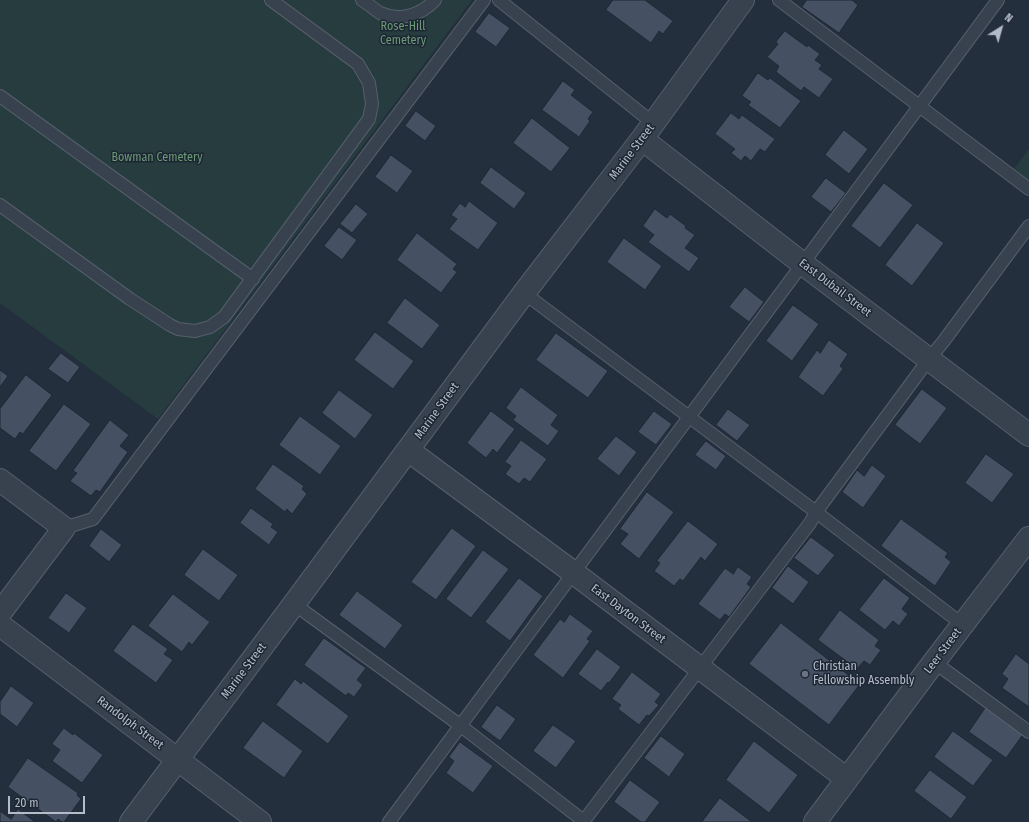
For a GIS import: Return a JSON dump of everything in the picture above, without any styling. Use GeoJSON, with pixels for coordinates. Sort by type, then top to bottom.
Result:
{"type":"FeatureCollection","features":[{"type":"Feature","properties":{"kind":"street","name":"Marine Street"},"geometry":{"type":"LineString","coordinates":[[131,822],[524,293],[648,131],[743,0]]}},
{"type":"Feature","properties":{"kind":"street","name":"East Dubail Street"},"geometry":{"type":"LineString","coordinates":[[648,131],[803,264],[1029,436]]}},
{"type":"Feature","properties":{"kind":"street","name":"East Dayton Street"},"geometry":{"type":"LineString","coordinates":[[408,450],[847,779]]}},
{"type":"Feature","properties":{"kind":"street"},"geometry":{"type":"LineString","coordinates":[[0,480],[64,528],[0,613]]}},
{"type":"Feature","properties":{"kind":"street","name":"Leer Street"},"geometry":{"type":"LineString","coordinates":[[819,820],[847,779],[962,624],[1029,538]]}},
{"type":"Feature","properties":{"kind":"street","name":"Randolph Street"},"geometry":{"type":"LineString","coordinates":[[0,625],[260,822]]}},
{"type":"Feature","properties":{"kind":"lane"},"geometry":{"type":"LineString","coordinates":[[0,205],[130,300],[178,329],[195,331],[210,327],[224,317],[369,119],[372,104],[369,83],[358,64],[271,0]]}},
{"type":"Feature","properties":{"kind":"lane"},"geometry":{"type":"LineString","coordinates":[[362,0],[381,13],[393,17],[409,17],[422,11],[435,0]]}},
{"type":"Feature","properties":{"kind":"lane"},"geometry":{"type":"LineString","coordinates":[[64,528],[93,520],[484,0]]}},
{"type":"Feature","properties":{"kind":"lane"},"geometry":{"type":"LineString","coordinates":[[500,0],[648,131]]}},
{"type":"Feature","properties":{"kind":"lane"},"geometry":{"type":"LineString","coordinates":[[779,0],[1029,189]]}},
{"type":"Feature","properties":{"kind":"lane"},"geometry":{"type":"LineString","coordinates":[[389,822],[998,0]]}},
{"type":"Feature","properties":{"kind":"lane"},"geometry":{"type":"LineString","coordinates":[[0,96],[252,279]]}},
{"type":"Feature","properties":{"kind":"lane"},"geometry":{"type":"LineString","coordinates":[[294,604],[461,726],[584,822],[805,529],[928,359],[943,342],[1029,226]]}},
{"type":"Feature","properties":{"kind":"lane"},"geometry":{"type":"LineString","coordinates":[[524,293],[816,512],[962,624]]}},
{"type":"Feature","properties":{"kind":"lane"},"geometry":{"type":"LineString","coordinates":[[934,662],[1029,732]]}},
{"type":"Feature","properties":{"kind":"green space","name":"Bowman Cemetery"},"geometry":{"type":"Polygon","coordinates":[[[0,0],[472,0],[158,419],[0,303],[0,0]]]}},
{"type":"Feature","properties":{"kind":"green space"},"geometry":{"type":"Polygon","coordinates":[[[1029,149],[1029,188],[1010,174],[1029,149]]]}},
{"type":"Feature","properties":{"kind":"building"},"geometry":{"type":"Polygon","coordinates":[[[613,0],[645,0],[673,21],[663,34],[659,31],[651,43],[606,10],[613,0]]]}},
{"type":"Feature","properties":{"kind":"building"},"geometry":{"type":"Polygon","coordinates":[[[807,0],[852,0],[858,5],[839,33],[802,7],[807,0]]]}},
{"type":"Feature","properties":{"kind":"building"},"geometry":{"type":"Polygon","coordinates":[[[489,13],[510,28],[496,47],[475,32],[489,13]]]}},
{"type":"Feature","properties":{"kind":"building"},"geometry":{"type":"Polygon","coordinates":[[[785,31],[807,47],[808,45],[820,54],[815,60],[822,65],[819,69],[833,79],[819,98],[804,87],[801,91],[776,72],[779,66],[767,57],[778,44],[776,42],[785,31]]]}},
{"type":"Feature","properties":{"kind":"building"},"geometry":{"type":"Polygon","coordinates":[[[758,73],[768,80],[770,78],[801,101],[780,128],[748,105],[751,102],[742,96],[758,73]]]}},
{"type":"Feature","properties":{"kind":"building"},"geometry":{"type":"Polygon","coordinates":[[[563,81],[575,90],[571,95],[593,112],[588,119],[590,121],[579,137],[542,110],[563,81]]]}},
{"type":"Feature","properties":{"kind":"building"},"geometry":{"type":"Polygon","coordinates":[[[416,111],[436,126],[425,141],[405,126],[416,111]]]}},
{"type":"Feature","properties":{"kind":"building"},"geometry":{"type":"Polygon","coordinates":[[[731,113],[739,119],[742,115],[775,139],[765,152],[760,149],[751,161],[745,156],[741,161],[731,153],[735,149],[715,134],[731,113]]]}},
{"type":"Feature","properties":{"kind":"building"},"geometry":{"type":"Polygon","coordinates":[[[532,118],[570,148],[551,172],[513,143],[532,118]]]}},
{"type":"Feature","properties":{"kind":"building"},"geometry":{"type":"Polygon","coordinates":[[[844,130],[868,149],[849,174],[825,155],[844,130]]]}},
{"type":"Feature","properties":{"kind":"building"},"geometry":{"type":"Polygon","coordinates":[[[391,155],[413,171],[397,193],[375,177],[391,155]]]}},
{"type":"Feature","properties":{"kind":"building"},"geometry":{"type":"Polygon","coordinates":[[[491,167],[526,193],[514,209],[480,183],[491,167]]]}},
{"type":"Feature","properties":{"kind":"building"},"geometry":{"type":"Polygon","coordinates":[[[826,178],[846,193],[831,212],[811,197],[826,178]]]}},
{"type":"Feature","properties":{"kind":"building"},"geometry":{"type":"Polygon","coordinates":[[[884,183],[913,205],[880,248],[851,226],[884,183]]]}},
{"type":"Feature","properties":{"kind":"building"},"geometry":{"type":"Polygon","coordinates":[[[469,201],[498,223],[478,250],[449,229],[457,219],[451,215],[460,203],[465,207],[469,201]]]}},
{"type":"Feature","properties":{"kind":"building"},"geometry":{"type":"Polygon","coordinates":[[[356,204],[368,214],[352,233],[340,224],[356,204]]]}},
{"type":"Feature","properties":{"kind":"building"},"geometry":{"type":"Polygon","coordinates":[[[655,209],[667,218],[670,214],[695,235],[685,248],[699,258],[689,272],[648,242],[654,235],[643,226],[655,209]]]}},
{"type":"Feature","properties":{"kind":"building"},"geometry":{"type":"Polygon","coordinates":[[[917,223],[944,243],[912,286],[885,265],[917,223]]]}},
{"type":"Feature","properties":{"kind":"building"},"geometry":{"type":"Polygon","coordinates":[[[339,227],[357,240],[342,260],[324,246],[339,227]]]}},
{"type":"Feature","properties":{"kind":"building"},"geometry":{"type":"Polygon","coordinates":[[[417,233],[457,264],[453,269],[457,272],[441,293],[397,260],[417,233]]]}},
{"type":"Feature","properties":{"kind":"building"},"geometry":{"type":"Polygon","coordinates":[[[624,238],[662,266],[645,290],[607,262],[624,238]]]}},
{"type":"Feature","properties":{"kind":"building"},"geometry":{"type":"Polygon","coordinates":[[[745,287],[764,302],[749,322],[729,307],[745,287]]]}},
{"type":"Feature","properties":{"kind":"building"},"geometry":{"type":"Polygon","coordinates":[[[405,298],[440,325],[422,349],[387,323],[405,298]]]}},
{"type":"Feature","properties":{"kind":"building"},"geometry":{"type":"Polygon","coordinates":[[[793,305],[819,324],[792,361],[766,341],[793,305]]]}},
{"type":"Feature","properties":{"kind":"building"},"geometry":{"type":"Polygon","coordinates":[[[375,332],[414,361],[393,389],[354,360],[375,332]]]}},
{"type":"Feature","properties":{"kind":"building"},"geometry":{"type":"Polygon","coordinates":[[[556,333],[608,371],[588,398],[536,360],[556,333]]]}},
{"type":"Feature","properties":{"kind":"building"},"geometry":{"type":"Polygon","coordinates":[[[829,340],[848,354],[840,366],[843,369],[823,396],[798,377],[817,350],[820,353],[829,340]]]}},
{"type":"Feature","properties":{"kind":"building"},"geometry":{"type":"Polygon","coordinates":[[[61,353],[80,367],[68,383],[48,369],[61,353]]]}},
{"type":"Feature","properties":{"kind":"building"},"geometry":{"type":"Polygon","coordinates":[[[0,370],[8,376],[0,387],[0,370]]]}},
{"type":"Feature","properties":{"kind":"building"},"geometry":{"type":"Polygon","coordinates":[[[26,375],[52,395],[23,434],[20,432],[15,439],[0,428],[0,409],[26,375]]]}},
{"type":"Feature","properties":{"kind":"building"},"geometry":{"type":"Polygon","coordinates":[[[521,387],[558,415],[551,425],[559,431],[548,446],[513,420],[516,416],[506,408],[521,387]]]}},
{"type":"Feature","properties":{"kind":"building"},"geometry":{"type":"Polygon","coordinates":[[[922,389],[947,408],[920,444],[895,425],[922,389]]]}},
{"type":"Feature","properties":{"kind":"building"},"geometry":{"type":"Polygon","coordinates":[[[339,390],[373,415],[355,439],[322,413],[339,390]]]}},
{"type":"Feature","properties":{"kind":"building"},"geometry":{"type":"Polygon","coordinates":[[[64,404],[91,424],[56,471],[29,451],[64,404]]]}},
{"type":"Feature","properties":{"kind":"building"},"geometry":{"type":"Polygon","coordinates":[[[728,409],[750,425],[737,441],[716,425],[728,409]]]}},
{"type":"Feature","properties":{"kind":"building"},"geometry":{"type":"Polygon","coordinates":[[[491,411],[515,429],[497,453],[493,449],[486,458],[467,443],[491,411]]]}},
{"type":"Feature","properties":{"kind":"building"},"geometry":{"type":"Polygon","coordinates":[[[654,411],[672,424],[656,445],[638,432],[654,411]]]}},
{"type":"Feature","properties":{"kind":"building"},"geometry":{"type":"Polygon","coordinates":[[[300,416],[341,446],[320,475],[279,445],[300,416]]]}},
{"type":"Feature","properties":{"kind":"building"},"geometry":{"type":"Polygon","coordinates":[[[110,420],[129,435],[120,446],[128,452],[100,492],[96,490],[91,496],[70,481],[77,473],[73,471],[110,420]]]}},
{"type":"Feature","properties":{"kind":"building"},"geometry":{"type":"Polygon","coordinates":[[[616,436],[637,452],[619,476],[597,459],[616,436]]]}},
{"type":"Feature","properties":{"kind":"building"},"geometry":{"type":"Polygon","coordinates":[[[521,440],[547,459],[530,482],[524,478],[519,484],[505,474],[511,466],[505,462],[521,440]]]}},
{"type":"Feature","properties":{"kind":"building"},"geometry":{"type":"Polygon","coordinates":[[[706,441],[726,456],[716,470],[695,455],[706,441]]]}},
{"type":"Feature","properties":{"kind":"building"},"geometry":{"type":"Polygon","coordinates":[[[986,454],[1014,474],[992,503],[965,483],[986,454]]]}},
{"type":"Feature","properties":{"kind":"building"},"geometry":{"type":"Polygon","coordinates":[[[273,464],[304,486],[302,489],[307,494],[292,514],[287,509],[285,512],[255,489],[273,464]]]}},
{"type":"Feature","properties":{"kind":"building"},"geometry":{"type":"Polygon","coordinates":[[[872,465],[886,476],[863,508],[842,492],[857,470],[864,476],[872,465]]]}},
{"type":"Feature","properties":{"kind":"building"},"geometry":{"type":"Polygon","coordinates":[[[647,492],[674,512],[639,559],[620,544],[628,534],[620,529],[647,492]]]}},
{"type":"Feature","properties":{"kind":"building"},"geometry":{"type":"Polygon","coordinates":[[[251,508],[273,524],[271,527],[278,532],[269,545],[240,523],[251,508]]]}},
{"type":"Feature","properties":{"kind":"building"},"geometry":{"type":"Polygon","coordinates":[[[901,519],[948,553],[945,557],[951,562],[935,586],[881,546],[901,519]]]}},
{"type":"Feature","properties":{"kind":"building"},"geometry":{"type":"Polygon","coordinates":[[[688,521],[718,544],[705,561],[701,557],[683,581],[680,579],[674,586],[654,571],[660,563],[657,561],[688,521]]]}},
{"type":"Feature","properties":{"kind":"building"},"geometry":{"type":"Polygon","coordinates":[[[452,528],[476,546],[436,600],[411,582],[452,528]]]}},
{"type":"Feature","properties":{"kind":"building"},"geometry":{"type":"Polygon","coordinates":[[[101,529],[122,545],[109,562],[89,546],[101,529]]]}},
{"type":"Feature","properties":{"kind":"building"},"geometry":{"type":"Polygon","coordinates":[[[811,537],[835,555],[818,576],[794,558],[811,537]]]}},
{"type":"Feature","properties":{"kind":"building"},"geometry":{"type":"Polygon","coordinates":[[[203,549],[238,575],[219,601],[184,575],[203,549]]]}},
{"type":"Feature","properties":{"kind":"building"},"geometry":{"type":"Polygon","coordinates":[[[483,550],[509,569],[471,618],[446,599],[483,550]]]}},
{"type":"Feature","properties":{"kind":"building"},"geometry":{"type":"Polygon","coordinates":[[[788,566],[809,582],[793,604],[772,588],[788,566]]]}},
{"type":"Feature","properties":{"kind":"building"},"geometry":{"type":"Polygon","coordinates":[[[738,567],[752,577],[747,584],[751,587],[729,617],[725,614],[720,620],[698,604],[725,568],[733,574],[738,567]]]}},
{"type":"Feature","properties":{"kind":"building"},"geometry":{"type":"Polygon","coordinates":[[[519,578],[543,596],[510,641],[485,622],[519,578]]]}},
{"type":"Feature","properties":{"kind":"building"},"geometry":{"type":"Polygon","coordinates":[[[884,578],[910,598],[902,609],[908,614],[899,626],[893,621],[885,630],[859,610],[884,578]]]}},
{"type":"Feature","properties":{"kind":"building"},"geometry":{"type":"Polygon","coordinates":[[[357,591],[403,625],[385,649],[339,615],[357,591]]]}},
{"type":"Feature","properties":{"kind":"building"},"geometry":{"type":"Polygon","coordinates":[[[66,593],[87,608],[69,633],[48,618],[66,593]]]}},
{"type":"Feature","properties":{"kind":"building"},"geometry":{"type":"Polygon","coordinates":[[[173,594],[210,622],[192,645],[189,642],[182,652],[148,626],[173,594]]]}},
{"type":"Feature","properties":{"kind":"building"},"geometry":{"type":"Polygon","coordinates":[[[840,610],[879,640],[875,646],[881,650],[870,665],[864,661],[857,669],[818,640],[840,610]]]}},
{"type":"Feature","properties":{"kind":"building"},"geometry":{"type":"Polygon","coordinates":[[[570,614],[593,631],[587,639],[590,641],[563,678],[533,655],[560,619],[564,622],[570,614]]]}},
{"type":"Feature","properties":{"kind":"building","name":"Christian Fellowship Assembly"},"geometry":{"type":"Polygon","coordinates":[[[781,623],[860,684],[829,725],[749,664],[781,623]]]}},
{"type":"Feature","properties":{"kind":"building"},"geometry":{"type":"Polygon","coordinates":[[[133,624],[168,649],[164,654],[173,660],[156,683],[113,651],[133,624]]]}},
{"type":"Feature","properties":{"kind":"building"},"geometry":{"type":"Polygon","coordinates":[[[324,638],[366,668],[357,680],[363,685],[354,697],[348,693],[346,696],[304,665],[324,638]]]}},
{"type":"Feature","properties":{"kind":"building"},"geometry":{"type":"Polygon","coordinates":[[[597,649],[621,667],[601,691],[578,674],[597,649]]]}},
{"type":"Feature","properties":{"kind":"building"},"geometry":{"type":"Polygon","coordinates":[[[1016,654],[1029,664],[1029,707],[1002,688],[1008,679],[1002,674],[1016,654]]]}},
{"type":"Feature","properties":{"kind":"building"},"geometry":{"type":"Polygon","coordinates":[[[632,672],[661,694],[655,702],[659,705],[649,716],[647,715],[639,725],[618,709],[621,705],[612,699],[632,672]]]}},
{"type":"Feature","properties":{"kind":"building"},"geometry":{"type":"Polygon","coordinates":[[[295,679],[301,684],[303,681],[349,716],[328,744],[276,705],[295,679]]]}},
{"type":"Feature","properties":{"kind":"building"},"geometry":{"type":"Polygon","coordinates":[[[11,686],[34,703],[17,727],[0,714],[0,702],[11,686]]]}},
{"type":"Feature","properties":{"kind":"building"},"geometry":{"type":"Polygon","coordinates":[[[497,705],[516,719],[500,741],[481,727],[497,705]]]}},
{"type":"Feature","properties":{"kind":"building"},"geometry":{"type":"Polygon","coordinates":[[[986,707],[1024,733],[1006,758],[969,732],[986,707]]]}},
{"type":"Feature","properties":{"kind":"building"},"geometry":{"type":"Polygon","coordinates":[[[263,721],[303,751],[284,778],[243,748],[263,721]]]}},
{"type":"Feature","properties":{"kind":"building"},"geometry":{"type":"Polygon","coordinates":[[[553,725],[576,741],[556,768],[533,751],[553,725]]]}},
{"type":"Feature","properties":{"kind":"building"},"geometry":{"type":"Polygon","coordinates":[[[64,728],[73,735],[74,733],[103,755],[82,783],[52,761],[60,750],[52,744],[64,728]]]}},
{"type":"Feature","properties":{"kind":"building"},"geometry":{"type":"Polygon","coordinates":[[[953,731],[993,760],[973,786],[934,757],[953,731]]]}},
{"type":"Feature","properties":{"kind":"building"},"geometry":{"type":"Polygon","coordinates":[[[661,736],[685,754],[669,777],[644,758],[661,736]]]}},
{"type":"Feature","properties":{"kind":"building"},"geometry":{"type":"Polygon","coordinates":[[[754,741],[798,775],[769,813],[726,780],[754,741]]]}},
{"type":"Feature","properties":{"kind":"building"},"geometry":{"type":"Polygon","coordinates":[[[460,742],[493,766],[473,793],[446,773],[454,761],[449,757],[460,742]]]}},
{"type":"Feature","properties":{"kind":"building"},"geometry":{"type":"Polygon","coordinates":[[[28,758],[78,793],[77,795],[81,799],[64,822],[58,819],[56,822],[8,787],[28,758]]]}},
{"type":"Feature","properties":{"kind":"building"},"geometry":{"type":"Polygon","coordinates":[[[930,770],[967,797],[951,819],[914,791],[930,770]]]}},
{"type":"Feature","properties":{"kind":"building"},"geometry":{"type":"Polygon","coordinates":[[[630,780],[660,802],[645,822],[641,822],[614,802],[630,780]]]}},
{"type":"Feature","properties":{"kind":"building"},"geometry":{"type":"Polygon","coordinates":[[[720,798],[752,822],[702,822],[720,798]]]}},
{"type":"Feature","properties":{"kind":"building"},"geometry":{"type":"Polygon","coordinates":[[[18,809],[35,822],[0,822],[0,811],[11,819],[18,809]]]}},
{"type":"Feature","properties":{"kind":"place","name":"Christian Fellowship Assembly"},"geometry":{"type":"Point","coordinates":[805,674]}},
{"type":"Feature","properties":{"kind":"park label","name":"Rose-Hill Cemetery"},"geometry":{"type":"Point","coordinates":[403,34]}}]}
